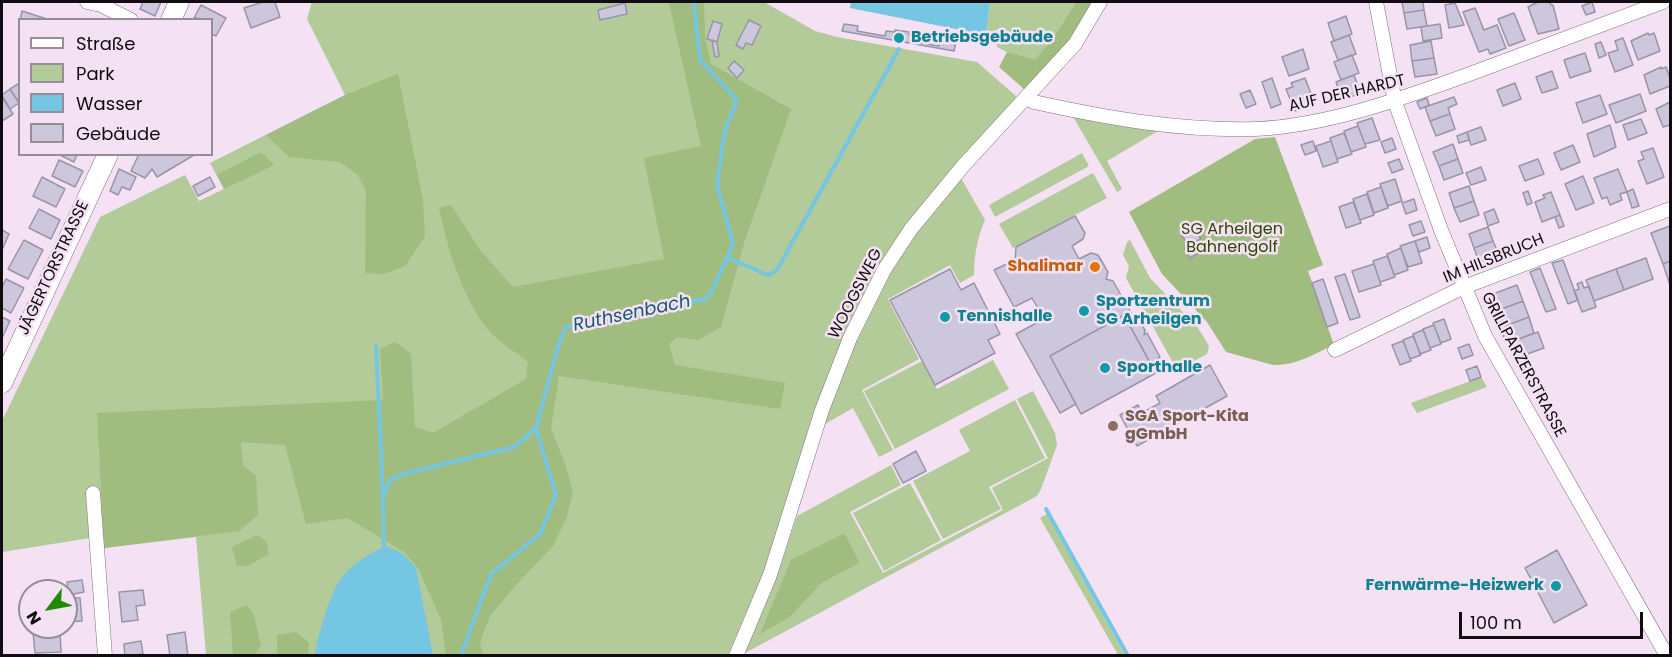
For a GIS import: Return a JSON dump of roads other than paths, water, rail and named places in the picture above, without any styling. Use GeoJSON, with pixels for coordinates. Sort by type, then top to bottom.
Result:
{"type":"FeatureCollection","features":[{"type":"Feature","properties":{"kind":"street"},"geometry":{"type":"LineString","coordinates":[[87,2],[100,5],[126,18]]}},
{"type":"Feature","properties":{"kind":"street"},"geometry":{"type":"LineString","coordinates":[[172,18],[179,2]]}},
{"type":"Feature","properties":{"kind":"street","name":"WOOGSWEG"},"geometry":{"type":"LineString","coordinates":[[736,656],[770,575],[822,410],[850,338],[884,270],[911,229],[963,166],[1075,44],[1100,2]]}},
{"type":"Feature","properties":{"kind":"street","name":"GRILLPARZERSTRASSE"},"geometry":{"type":"LineString","coordinates":[[1376,2],[1395,102],[1464,287],[1485,336],[1667,656]]}},
{"type":"Feature","properties":{"kind":"street","name":"AUF DER HARDT"},"geometry":{"type":"LineString","coordinates":[[1026,98],[1034,102],[1106,118],[1158,125],[1213,129],[1255,129],[1289,125],[1395,102],[1663,2]]}},
{"type":"Feature","properties":{"kind":"street","name":"JÄGERTORSTRASSE"},"geometry":{"type":"LineString","coordinates":[[2,383],[107,156]]}},
{"type":"Feature","properties":{"kind":"street","name":"IM HILSBRUCH"},"geometry":{"type":"LineString","coordinates":[[1335,350],[1464,287],[1671,208]]}},
{"type":"Feature","properties":{"kind":"street"},"geometry":{"type":"LineString","coordinates":[[93,493],[105,656]]}},
{"type":"Feature","properties":{"kind":"water"},"geometry":{"type":"Polygon","coordinates":[[[851,2],[990,2],[986,35],[850,8],[851,2]]]}},
{"type":"Feature","properties":{"kind":"water"},"geometry":{"type":"Polygon","coordinates":[[[385,546],[402,553],[416,568],[433,655],[315,655],[324,616],[340,580],[366,556],[385,546]]]}},
{"type":"Feature","properties":{"kind":"waterway","name":"Ruthsenbach"},"geometry":{"type":"LineString","coordinates":[[384,549],[383,496],[391,479],[403,474],[514,447],[536,428],[558,346],[566,327],[706,299],[712,291],[733,244],[717,185],[725,130],[737,100],[700,60],[694,2]]}},
{"type":"Feature","properties":{"kind":"waterway"},"geometry":{"type":"LineString","coordinates":[[728,258],[768,275],[777,270],[899,49]]}},
{"type":"Feature","properties":{"kind":"waterway"},"geometry":{"type":"LineString","coordinates":[[376,346],[383,495]]}},
{"type":"Feature","properties":{"kind":"waterway"},"geometry":{"type":"LineString","coordinates":[[463,656],[462,652],[491,574],[540,534],[556,495],[536,428]]}},
{"type":"Feature","properties":{"kind":"waterway"},"geometry":{"type":"LineString","coordinates":[[1046,509],[1128,656]]}},
{"type":"Feature","properties":{"kind":"place","name":"Betriebsgebäude"},"geometry":{"type":"Point","coordinates":[899,38]}},
{"type":"Feature","properties":{"kind":"place","name":"Shalimar"},"geometry":{"type":"Point","coordinates":[1095,267]}},
{"type":"Feature","properties":{"kind":"place","name":"Sportzentrum SG Arheilgen"},"geometry":{"type":"Point","coordinates":[1084,311]}},
{"type":"Feature","properties":{"kind":"place","name":"Tennishalle"},"geometry":{"type":"Point","coordinates":[945,317]}},
{"type":"Feature","properties":{"kind":"place","name":"Sporthalle"},"geometry":{"type":"Point","coordinates":[1105,368]}},
{"type":"Feature","properties":{"kind":"place","name":"SGA Sport-Kita gGmbH"},"geometry":{"type":"Point","coordinates":[1113,426]}},
{"type":"Feature","properties":{"kind":"place","name":"Fernwärme-Heizwerk"},"geometry":{"type":"Point","coordinates":[1556,586]}},
{"type":"Feature","properties":{"kind":"park label","name":"SG Arheilgen Bahnengolf"},"geometry":{"type":"Point","coordinates":[1232,239]}}]}
